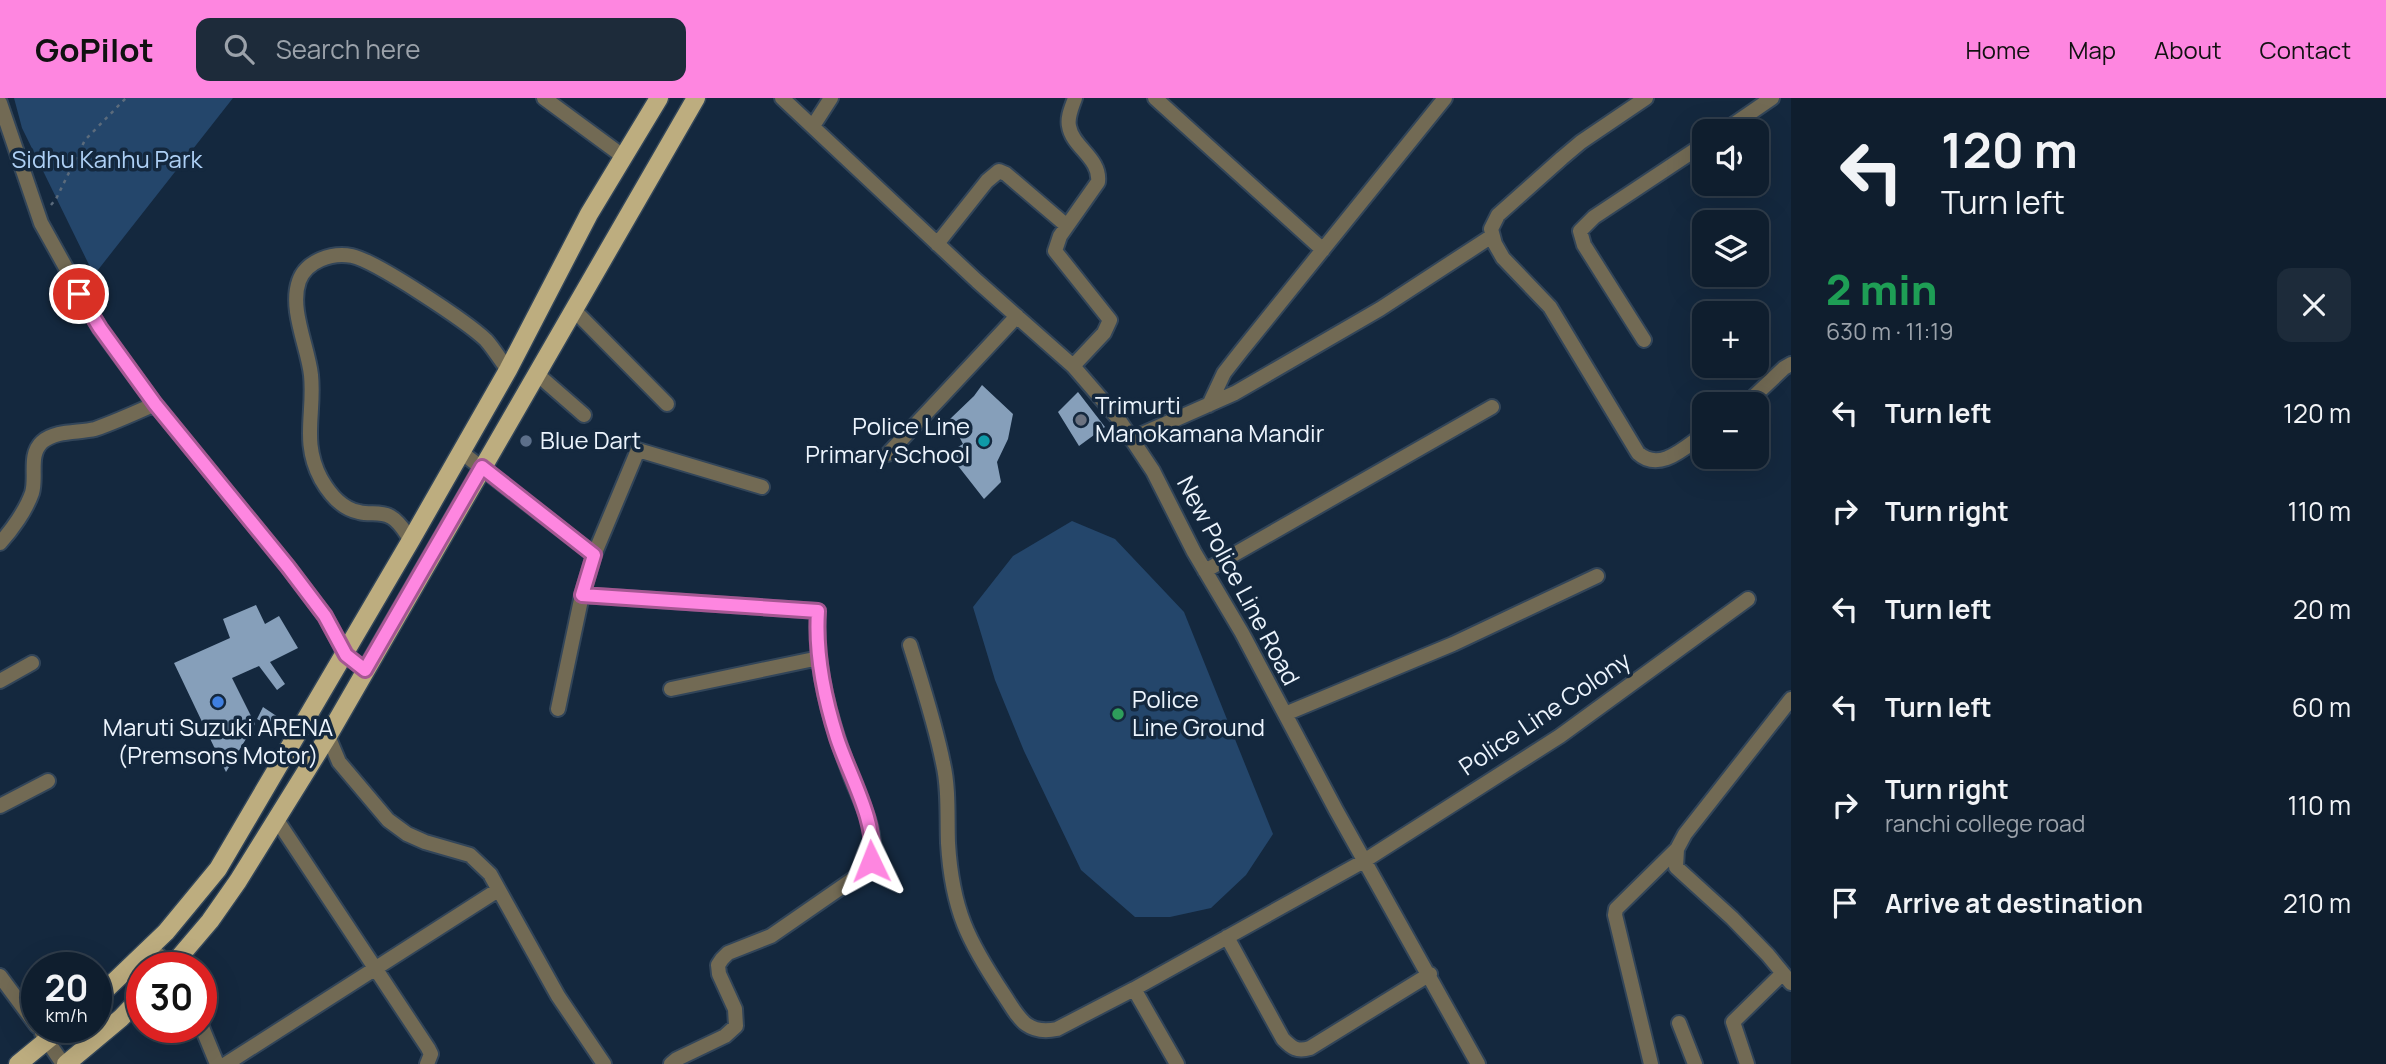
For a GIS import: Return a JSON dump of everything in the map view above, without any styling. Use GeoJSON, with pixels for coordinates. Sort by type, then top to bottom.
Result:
{"type":"FeatureCollection","features":[{"type":"Feature","properties":{"kind":"main road"},"geometry":{"type":"LineString","coordinates":[[112,984],[151,947],[218,869],[346,655],[508,370],[589,214],[659,98]]}},
{"type":"Feature","properties":{"kind":"main road"},"geometry":{"type":"LineString","coordinates":[[184,952],[210,921],[328,736],[696,98]]}},
{"type":"Feature","properties":{"kind":"main road"},"geometry":{"type":"LineString","coordinates":[[64,1064],[126,1013]]}},
{"type":"Feature","properties":{"kind":"main road"},"geometry":{"type":"LineString","coordinates":[[18,1064],[32,1043]]}},
{"type":"Feature","properties":{"kind":"street"},"geometry":{"type":"LineString","coordinates":[[544,98],[624,157]]}},
{"type":"Feature","properties":{"kind":"street","name":"New Police Line Road"},"geometry":{"type":"LineString","coordinates":[[782,98],[937,244],[1073,366],[1117,417],[1153,471],[1205,571],[1242,633],[1364,861],[1478,1064]]}},
{"type":"Feature","properties":{"kind":"street"},"geometry":{"type":"LineString","coordinates":[[813,126],[831,98]]}},
{"type":"Feature","properties":{"kind":"street"},"geometry":{"type":"LineString","coordinates":[[1073,366],[1104,333],[1110,320],[1055,251],[1056,244],[1067,226],[1098,181],[1095,165],[1069,129],[1069,117],[1075,98]]}},
{"type":"Feature","properties":{"kind":"street"},"geometry":{"type":"LineString","coordinates":[[1155,98],[1323,250]]}},
{"type":"Feature","properties":{"kind":"street"},"geometry":{"type":"LineString","coordinates":[[1209,405],[1224,373],[1445,98]]}},
{"type":"Feature","properties":{"kind":"street"},"geometry":{"type":"LineString","coordinates":[[1646,98],[1580,142],[1498,215],[1492,223],[1492,236],[1503,258],[1550,307],[1642,457],[1661,461],[1692,442]]}},
{"type":"Feature","properties":{"kind":"street"},"geometry":{"type":"LineString","coordinates":[[1741,119],[1772,98]]}},
{"type":"Feature","properties":{"kind":"street"},"geometry":{"type":"LineString","coordinates":[[0,103],[3,128],[39,217],[69,277],[100,328],[155,404],[325,616],[346,655],[365,670]]}},
{"type":"Feature","properties":{"kind":"street"},"geometry":{"type":"LineString","coordinates":[[1644,340],[1584,244],[1580,231],[1594,217],[1692,152]]}},
{"type":"Feature","properties":{"kind":"street"},"geometry":{"type":"LineString","coordinates":[[937,244],[987,181],[999,171],[1067,226]]}},
{"type":"Feature","properties":{"kind":"street"},"geometry":{"type":"LineString","coordinates":[[1131,439],[1235,393],[1368,316],[1492,236]]}},
{"type":"Feature","properties":{"kind":"street"},"geometry":{"type":"LineString","coordinates":[[411,540],[388,515],[360,513],[346,508],[335,499],[322,481],[312,459],[309,424],[312,388],[310,363],[300,330],[296,294],[299,279],[314,263],[337,255],[353,256],[373,265],[463,322],[487,341],[508,370]]}},
{"type":"Feature","properties":{"kind":"street"},"geometry":{"type":"LineString","coordinates":[[573,309],[667,404]]}},
{"type":"Feature","properties":{"kind":"street"},"geometry":{"type":"LineString","coordinates":[[888,454],[1017,316]]}},
{"type":"Feature","properties":{"kind":"street"},"geometry":{"type":"LineString","coordinates":[[1759,392],[1791,364]]}},
{"type":"Feature","properties":{"kind":"street"},"geometry":{"type":"LineString","coordinates":[[537,374],[584,415]]}},
{"type":"Feature","properties":{"kind":"street"},"geometry":{"type":"LineString","coordinates":[[0,543],[31,497],[34,484],[33,461],[42,442],[53,436],[92,429],[126,418],[155,404]]}},
{"type":"Feature","properties":{"kind":"street"},"geometry":{"type":"LineString","coordinates":[[1205,571],[1492,407]]}},
{"type":"Feature","properties":{"kind":"street"},"geometry":{"type":"LineString","coordinates":[[558,709],[582,595],[594,555],[638,450],[762,487]]}},
{"type":"Feature","properties":{"kind":"street"},"geometry":{"type":"LineString","coordinates":[[461,452],[594,555]]}},
{"type":"Feature","properties":{"kind":"street"},"geometry":{"type":"LineString","coordinates":[[1285,714],[1453,644],[1597,576]]}},
{"type":"Feature","properties":{"kind":"street"},"geometry":{"type":"LineString","coordinates":[[582,595],[818,611],[816,638],[823,685],[837,738],[870,826],[873,847],[871,861],[862,873],[771,936],[728,953],[722,958],[718,965],[719,974],[735,1009],[736,1026],[725,1036],[671,1064]]}},
{"type":"Feature","properties":{"kind":"street","name":"Police Line Colony"},"geometry":{"type":"LineString","coordinates":[[910,645],[944,765],[952,881],[965,930],[1018,1017],[1031,1029],[1044,1031],[1072,1022],[1364,861],[1559,736],[1748,599]]}},
{"type":"Feature","properties":{"kind":"street"},"geometry":{"type":"LineString","coordinates":[[671,689],[819,658]]}},
{"type":"Feature","properties":{"kind":"street"},"geometry":{"type":"LineString","coordinates":[[0,681],[32,663]]}},
{"type":"Feature","properties":{"kind":"street"},"geometry":{"type":"LineString","coordinates":[[1747,1064],[1733,1022],[1787,979],[1732,918],[1681,874],[1674,861],[1685,834],[1791,699]]}},
{"type":"Feature","properties":{"kind":"street"},"geometry":{"type":"LineString","coordinates":[[328,736],[339,762],[388,820],[407,834],[425,842],[470,855],[490,874],[558,996],[604,1064]]}},
{"type":"Feature","properties":{"kind":"street"},"geometry":{"type":"LineString","coordinates":[[0,806],[48,780]]}},
{"type":"Feature","properties":{"kind":"street"},"geometry":{"type":"LineString","coordinates":[[276,820],[428,1048],[431,1054],[427,1064]]}},
{"type":"Feature","properties":{"kind":"street"},"geometry":{"type":"LineString","coordinates":[[1650,1064],[1615,915],[1616,909],[1625,899],[1677,849]]}},
{"type":"Feature","properties":{"kind":"street"},"geometry":{"type":"LineString","coordinates":[[226,1064],[498,890]]}},
{"type":"Feature","properties":{"kind":"street"},"geometry":{"type":"LineString","coordinates":[[1227,937],[1283,1039],[1291,1048],[1300,1051],[1310,1048],[1430,975]]}},
{"type":"Feature","properties":{"kind":"street"},"geometry":{"type":"LineString","coordinates":[[151,947],[156,952]]}},
{"type":"Feature","properties":{"kind":"street"},"geometry":{"type":"LineString","coordinates":[[0,976],[21,1005]]}},
{"type":"Feature","properties":{"kind":"street"},"geometry":{"type":"LineString","coordinates":[[1134,989],[1177,1064]]}},
{"type":"Feature","properties":{"kind":"street"},"geometry":{"type":"LineString","coordinates":[[1679,1023],[1695,1064]]}},
{"type":"Feature","properties":{"kind":"street"},"geometry":{"type":"LineString","coordinates":[[49,1043],[64,1064]]}},
{"type":"Feature","properties":{"kind":"street"},"geometry":{"type":"LineString","coordinates":[[208,1043],[217,1064]]}},
{"type":"Feature","properties":{"kind":"path"},"geometry":{"type":"LineString","coordinates":[[39,217],[56,199],[85,140],[126,98]]}},
{"type":"Feature","properties":{"kind":"green space","name":"Sidhu Kanhu Park"},"geometry":{"type":"Polygon","coordinates":[[[14,98],[233,98],[94,275],[22,128],[14,98]]]}},
{"type":"Feature","properties":{"kind":"green space","name":"Police Line Ground"},"geometry":{"type":"Polygon","coordinates":[[[1072,521],[1115,539],[1184,612],[1273,834],[1246,875],[1211,908],[1170,917],[1135,917],[1081,870],[1024,751],[995,680],[973,607],[1013,556],[1072,521]]]}},
{"type":"Feature","properties":{"kind":"building","name":"Police Line Primary School"},"geometry":{"type":"Polygon","coordinates":[[[982,385],[1013,414],[1008,439],[997,462],[1001,482],[984,499],[948,453],[963,444],[950,419],[982,385]]]}},
{"type":"Feature","properties":{"kind":"building","name":"Trimurti Manokamana Mandir"},"geometry":{"type":"Polygon","coordinates":[[[1078,392],[1105,427],[1079,446],[1058,412],[1078,392]]]}},
{"type":"Feature","properties":{"kind":"building","name":"Maruti Suzuki ARENA (Premsons Motor)"},"geometry":{"type":"Polygon","coordinates":[[[256,605],[265,624],[279,616],[298,648],[270,662],[285,684],[277,690],[259,666],[232,678],[255,724],[226,772],[174,663],[230,638],[223,619],[256,605]]]}},
{"type":"Feature","properties":{"kind":"building","name":"Maruti Suzuki ARENA (Premsons Motor)"},"geometry":{"type":"Polygon","coordinates":[[[263,707],[284,721],[277,730],[257,719],[263,707]]]}},
{"type":"Feature","properties":{"kind":"place","name":"Trimurti Manokamana Mandir"},"geometry":{"type":"Point","coordinates":[1081,420]}},
{"type":"Feature","properties":{"kind":"place","name":"Blue Dart"},"geometry":{"type":"Point","coordinates":[526,441]}},
{"type":"Feature","properties":{"kind":"place","name":"Police Line Primary School"},"geometry":{"type":"Point","coordinates":[984,441]}},
{"type":"Feature","properties":{"kind":"place","name":"Maruti Suzuki ARENA (Premsons Motor)"},"geometry":{"type":"Point","coordinates":[218,702]}},
{"type":"Feature","properties":{"kind":"place","name":"Police Line Ground"},"geometry":{"type":"Point","coordinates":[1118,714]}},
{"type":"Feature","properties":{"kind":"route"},"geometry":{"type":"LineString","coordinates":[[79,294],[155,404],[288,567],[325,616],[346,655],[365,670],[482,467],[594,555],[582,595],[818,611],[816,638],[823,685],[837,738],[870,826],[873,847],[871,861]]}}]}
